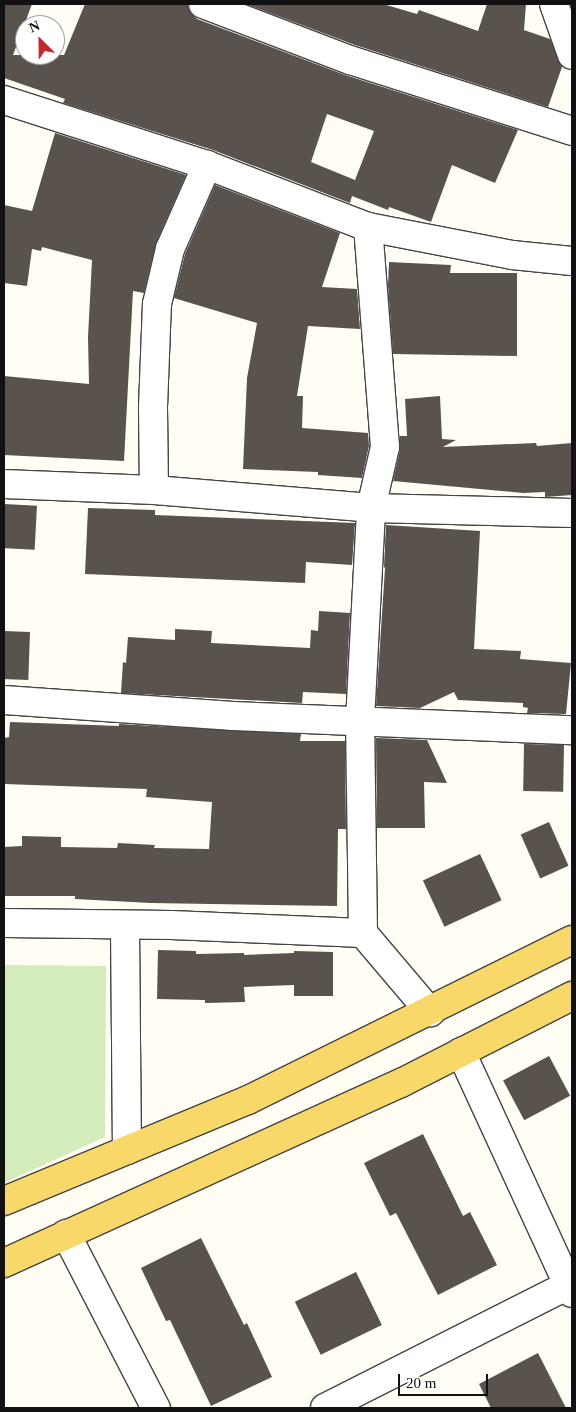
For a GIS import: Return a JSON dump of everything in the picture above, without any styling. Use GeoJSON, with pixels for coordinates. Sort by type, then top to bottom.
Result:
{"type":"FeatureCollection","features":[{"type":"Feature","properties":{"kind":"main road"},"geometry":{"type":"LineString","coordinates":[[4,1202],[248,1100],[430,1012],[572,940]]}},
{"type":"Feature","properties":{"kind":"main road"},"geometry":{"type":"LineString","coordinates":[[4,1263],[401,1083],[572,996]]}},
{"type":"Feature","properties":{"kind":"street"},"geometry":{"type":"LineString","coordinates":[[203,4],[350,60],[572,131]]}},
{"type":"Feature","properties":{"kind":"street"},"geometry":{"type":"LineString","coordinates":[[554,4],[572,55]]}},
{"type":"Feature","properties":{"kind":"street"},"geometry":{"type":"LineString","coordinates":[[4,100],[207,165],[368,227],[512,255],[572,261]]}},
{"type":"Feature","properties":{"kind":"street"},"geometry":{"type":"LineString","coordinates":[[154,490],[157,304],[170,249],[207,165]]}},
{"type":"Feature","properties":{"kind":"street"},"geometry":{"type":"LineString","coordinates":[[368,227],[385,447],[371,508],[360,721],[363,933],[430,1012]]}},
{"type":"Feature","properties":{"kind":"street"},"geometry":{"type":"LineString","coordinates":[[4,484],[154,490],[371,508],[572,513]]}},
{"type":"Feature","properties":{"kind":"street"},"geometry":{"type":"LineString","coordinates":[[4,700],[233,716],[572,730]]}},
{"type":"Feature","properties":{"kind":"street"},"geometry":{"type":"LineString","coordinates":[[4,923],[363,933]]}},
{"type":"Feature","properties":{"kind":"street"},"geometry":{"type":"LineString","coordinates":[[126,925],[128,1150]]}},
{"type":"Feature","properties":{"kind":"street"},"geometry":{"type":"LineString","coordinates":[[325,1408],[571,1287],[461,1052]]}},
{"type":"Feature","properties":{"kind":"street"},"geometry":{"type":"LineString","coordinates":[[66,1234],[156,1408]]}},
{"type":"Feature","properties":{"kind":"green space"},"geometry":{"type":"Polygon","coordinates":[[[4,965],[106,966],[105,1137],[4,1183],[4,965]]]}},
{"type":"Feature","properties":{"kind":"building"},"geometry":{"type":"Polygon","coordinates":[[[4,4],[32,4],[28,15],[15,15],[15,50],[13,55],[15,55],[15,65],[65,65],[65,53],[85,4],[188,4],[191,13],[197,19],[345,75],[518,130],[495,183],[452,165],[431,222],[389,207],[388,210],[352,196],[350,203],[213,150],[63,103],[65,99],[4,78],[4,4]],[[327,114],[311,162],[355,180],[374,131],[327,114]]]}},
{"type":"Feature","properties":{"kind":"building"},"geometry":{"type":"Polygon","coordinates":[[[246,4],[383,4],[417,14],[419,10],[478,31],[487,4],[526,4],[524,30],[550,39],[562,67],[548,107],[355,45],[246,4]]]}},
{"type":"Feature","properties":{"kind":"building"},"geometry":{"type":"Polygon","coordinates":[[[55,133],[186,175],[156,243],[144,293],[133,291],[124,461],[4,455],[4,376],[89,384],[88,337],[92,260],[42,247],[41,251],[32,249],[27,286],[4,283],[4,205],[32,211],[55,133]]]}},
{"type":"Feature","properties":{"kind":"building"},"geometry":{"type":"Polygon","coordinates":[[[215,185],[340,233],[322,287],[357,289],[360,329],[308,326],[297,396],[303,396],[302,428],[368,433],[369,446],[362,478],[318,475],[318,472],[243,469],[247,378],[257,323],[174,298],[185,254],[215,185]]]}},
{"type":"Feature","properties":{"kind":"building"},"geometry":{"type":"Polygon","coordinates":[[[389,262],[451,265],[450,273],[517,273],[517,356],[393,354],[388,286],[389,262]]]}},
{"type":"Feature","properties":{"kind":"building"},"geometry":{"type":"Polygon","coordinates":[[[440,396],[442,439],[456,440],[443,447],[536,443],[537,446],[572,443],[572,495],[545,497],[545,492],[523,493],[393,481],[400,450],[400,436],[407,436],[405,399],[440,396]]]}},
{"type":"Feature","properties":{"kind":"building"},"geometry":{"type":"Polygon","coordinates":[[[4,504],[37,506],[35,550],[4,548],[4,504]]]}},
{"type":"Feature","properties":{"kind":"building"},"geometry":{"type":"Polygon","coordinates":[[[88,508],[155,510],[155,515],[355,523],[352,565],[306,562],[305,583],[85,574],[88,508]]]}},
{"type":"Feature","properties":{"kind":"building"},"geometry":{"type":"Polygon","coordinates":[[[386,525],[480,531],[474,649],[521,651],[520,659],[571,663],[566,714],[527,713],[528,708],[523,707],[523,703],[458,700],[454,692],[420,708],[376,706],[386,525]]]}},
{"type":"Feature","properties":{"kind":"building"},"geometry":{"type":"Polygon","coordinates":[[[319,611],[350,613],[346,694],[303,692],[302,703],[121,693],[123,662],[126,663],[128,637],[175,640],[175,629],[212,631],[211,643],[310,648],[311,630],[318,631],[319,611]]]}},
{"type":"Feature","properties":{"kind":"building"},"geometry":{"type":"Polygon","coordinates":[[[4,631],[30,632],[28,680],[4,679],[4,631]]]}},
{"type":"Feature","properties":{"kind":"building"},"geometry":{"type":"Polygon","coordinates":[[[10,722],[119,726],[119,724],[301,734],[300,741],[345,741],[346,829],[338,829],[337,906],[151,903],[75,899],[75,896],[4,896],[4,847],[22,846],[22,836],[61,837],[61,847],[117,848],[118,843],[155,845],[154,848],[209,849],[212,802],[146,797],[147,789],[4,784],[4,738],[9,737],[10,722]]]}},
{"type":"Feature","properties":{"kind":"building"},"geometry":{"type":"Polygon","coordinates":[[[376,738],[427,740],[447,783],[424,782],[425,828],[377,828],[376,738]]]}},
{"type":"Feature","properties":{"kind":"building"},"geometry":{"type":"Polygon","coordinates":[[[524,744],[564,745],[563,792],[523,791],[524,744]]]}},
{"type":"Feature","properties":{"kind":"building"},"geometry":{"type":"Polygon","coordinates":[[[549,822],[569,866],[540,878],[521,835],[549,822]]]}},
{"type":"Feature","properties":{"kind":"building"},"geometry":{"type":"Polygon","coordinates":[[[480,854],[502,900],[444,927],[423,881],[480,854]]]}},
{"type":"Feature","properties":{"kind":"building"},"geometry":{"type":"Polygon","coordinates":[[[158,950],[196,951],[196,954],[244,953],[244,955],[294,953],[294,951],[333,952],[333,996],[294,996],[294,985],[244,987],[245,1002],[205,1003],[205,1000],[157,999],[158,950]]]}},
{"type":"Feature","properties":{"kind":"building"},"geometry":{"type":"Polygon","coordinates":[[[549,1056],[570,1096],[524,1120],[503,1080],[549,1056]]]}},
{"type":"Feature","properties":{"kind":"building"},"geometry":{"type":"Polygon","coordinates":[[[423,1134],[463,1216],[470,1212],[497,1265],[438,1295],[396,1213],[390,1216],[364,1163],[423,1134]]]}},
{"type":"Feature","properties":{"kind":"building"},"geometry":{"type":"Polygon","coordinates":[[[201,1238],[244,1325],[247,1323],[272,1377],[211,1406],[170,1320],[166,1321],[141,1268],[201,1238]]]}},
{"type":"Feature","properties":{"kind":"building"},"geometry":{"type":"Polygon","coordinates":[[[356,1272],[382,1325],[321,1355],[295,1302],[356,1272]]]}},
{"type":"Feature","properties":{"kind":"building"},"geometry":{"type":"Polygon","coordinates":[[[538,1353],[566,1408],[491,1408],[479,1384],[538,1353]]]}}]}
